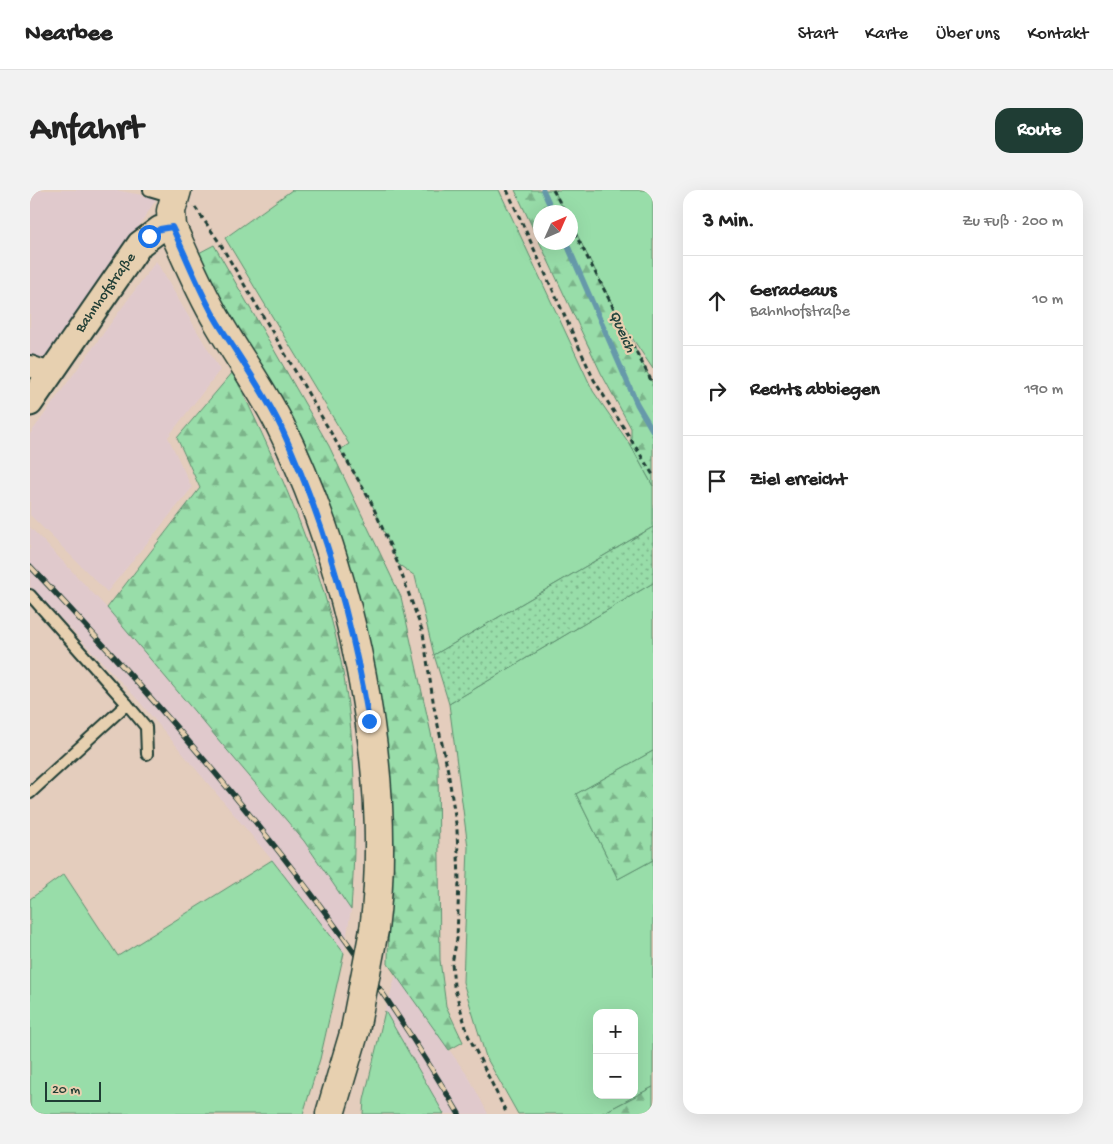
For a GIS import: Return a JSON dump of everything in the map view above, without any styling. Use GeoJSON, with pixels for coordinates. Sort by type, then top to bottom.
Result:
{"type":"FeatureCollection","features":[{"type":"Feature","properties":{"kind":"main road"},"geometry":{"type":"LineString","coordinates":[[173,196],[172,227],[217,321],[257,383],[280,426],[306,486],[327,542],[358,662],[369,721],[379,818],[379,891],[368,973],[356,1030],[330,1114]]}},
{"type":"Feature","properties":{"kind":"street","name":"Bahnhofstraße"},"geometry":{"type":"LineString","coordinates":[[30,403],[40,370],[140,244],[160,229],[172,227]]}},
{"type":"Feature","properties":{"kind":"lane"},"geometry":{"type":"LineString","coordinates":[[30,595],[128,704],[146,727],[147,754]]}},
{"type":"Feature","properties":{"kind":"lane"},"geometry":{"type":"LineString","coordinates":[[30,793],[128,704]]}},
{"type":"Feature","properties":{"kind":"path"},"geometry":{"type":"LineString","coordinates":[[507,190],[594,380],[653,475]]}},
{"type":"Feature","properties":{"kind":"path"},"geometry":{"type":"LineString","coordinates":[[553,190],[561,205]]}},
{"type":"Feature","properties":{"kind":"path"},"geometry":{"type":"LineString","coordinates":[[173,196],[238,274],[370,502],[398,564],[424,633],[434,707],[448,771],[457,830],[459,880],[457,939],[452,964],[454,986],[468,1035],[507,1114]]}},
{"type":"Feature","properties":{"kind":"path"},"geometry":{"type":"LineString","coordinates":[[578,239],[653,384]]}},
{"type":"Feature","properties":{"kind":"shaded area"},"geometry":{"type":"Polygon","coordinates":[[[30,190],[116,190],[157,198],[30,398],[30,190]]]}},
{"type":"Feature","properties":{"kind":"shaded area"},"geometry":{"type":"Polygon","coordinates":[[[156,261],[220,370],[168,437],[192,488],[107,592],[30,515],[30,434],[156,261]]]}},
{"type":"Feature","properties":{"kind":"shaded area"},"geometry":{"type":"Polygon","coordinates":[[[30,527],[107,608],[304,841],[351,910],[344,953],[272,860],[138,700],[30,586],[30,527]]]}},
{"type":"Feature","properties":{"kind":"shaded area"},"geometry":{"type":"Polygon","coordinates":[[[396,975],[470,1079],[488,1114],[444,1114],[385,1011],[396,975]]]}},
{"type":"Feature","properties":{"kind":"green space"},"geometry":{"type":"Polygon","coordinates":[[[292,190],[499,190],[593,391],[631,446],[653,486],[653,527],[434,655],[415,576],[398,564],[371,502],[340,450],[349,444],[225,238],[292,190]]]}},
{"type":"Feature","properties":{"kind":"green space"},"geometry":{"type":"Polygon","coordinates":[[[515,190],[557,190],[555,192],[562,205],[533,205],[533,228],[515,190]]]}},
{"type":"Feature","properties":{"kind":"green space"},"geometry":{"type":"Polygon","coordinates":[[[557,190],[653,190],[653,369],[622,323],[578,237],[578,205],[561,205],[554,192],[557,190]]]}},
{"type":"Feature","properties":{"kind":"green space"},"geometry":{"type":"Polygon","coordinates":[[[578,237],[653,384],[653,486],[631,446],[631,428],[601,373],[543,250],[578,250],[578,237]]]}},
{"type":"Feature","properties":{"kind":"green space"},"geometry":{"type":"Polygon","coordinates":[[[214,245],[329,446],[401,597],[438,765],[440,960],[446,1006],[463,1042],[449,1050],[388,964],[390,840],[366,645],[195,255],[214,245]]]}},
{"type":"Feature","properties":{"kind":"green space"},"geometry":{"type":"Polygon","coordinates":[[[233,372],[279,472],[307,541],[319,576],[338,647],[349,712],[354,778],[355,811],[351,910],[304,841],[107,608],[200,488],[177,438],[233,372]]]}},
{"type":"Feature","properties":{"kind":"green space"},"geometry":{"type":"Polygon","coordinates":[[[653,527],[653,583],[449,704],[434,655],[653,527]]]}},
{"type":"Feature","properties":{"kind":"green space"},"geometry":{"type":"Polygon","coordinates":[[[653,583],[653,751],[576,794],[618,879],[653,860],[653,1087],[638,1095],[638,1009],[593,1009],[593,1099],[630,1099],[601,1114],[518,1114],[486,1057],[463,982],[468,847],[449,704],[653,583]]]}},
{"type":"Feature","properties":{"kind":"green space"},"geometry":{"type":"Polygon","coordinates":[[[653,751],[653,860],[618,879],[576,794],[653,751]]]}},
{"type":"Feature","properties":{"kind":"green space"},"geometry":{"type":"Polygon","coordinates":[[[272,860],[344,953],[320,1059],[303,1114],[30,1114],[30,899],[64,874],[118,956],[272,860]]]}},
{"type":"Feature","properties":{"kind":"green space"},"geometry":{"type":"Polygon","coordinates":[[[385,1011],[444,1114],[363,1114],[364,1100],[385,1011]]]}},
{"type":"Feature","properties":{"kind":"green space"},"geometry":{"type":"Polygon","coordinates":[[[653,1087],[653,1114],[601,1114],[630,1099],[638,1099],[638,1095],[653,1087]]]}},
{"type":"Feature","properties":{"kind":"waterway","name":"Queich"},"geometry":{"type":"LineString","coordinates":[[543,190],[550,205]]}},
{"type":"Feature","properties":{"kind":"waterway","name":"Queich"},"geometry":{"type":"LineString","coordinates":[[570,250],[637,404],[653,431]]}},
{"type":"Feature","properties":{"kind":"railway"},"geometry":{"type":"LineString","coordinates":[[30,566],[148,694],[260,828],[314,897],[365,968],[459,1114]]}},
{"type":"Feature","properties":{"kind":"route"},"geometry":{"type":"LineString","coordinates":[[149,236],[160,229],[172,227],[217,321],[257,383],[280,426],[306,486],[327,542],[358,662],[369,721]]}}]}
